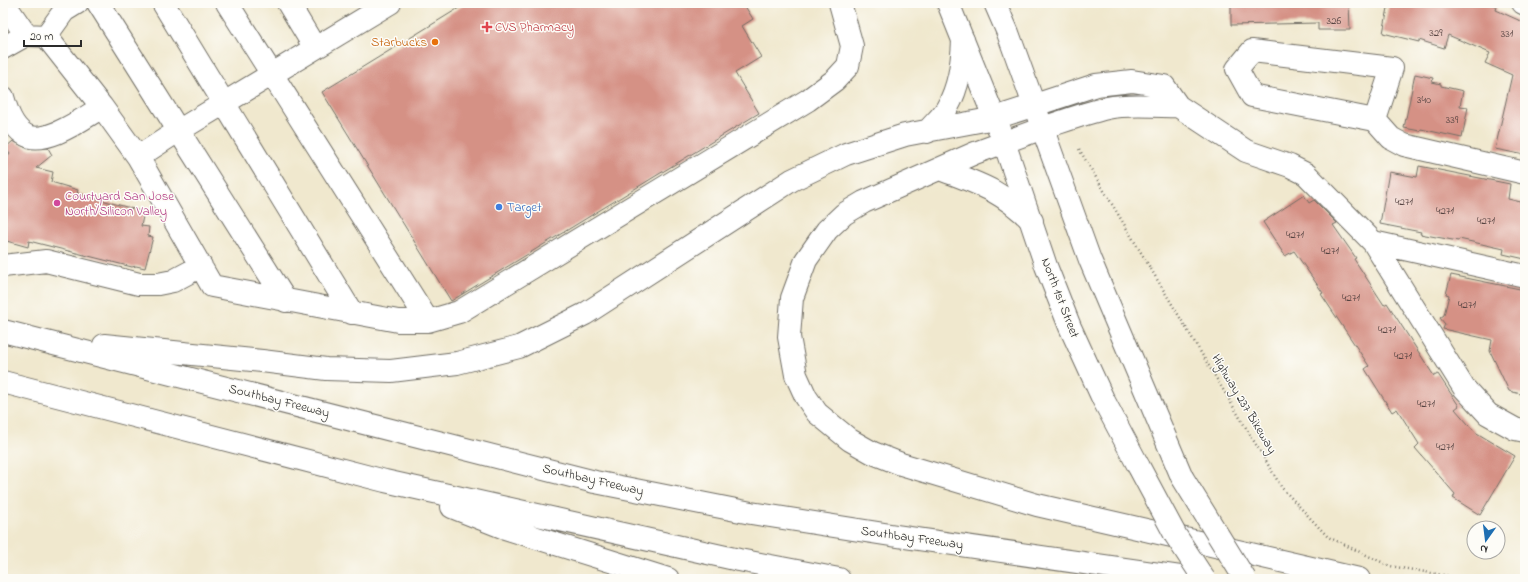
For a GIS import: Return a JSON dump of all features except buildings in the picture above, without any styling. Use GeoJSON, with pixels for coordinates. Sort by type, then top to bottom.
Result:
{"type":"FeatureCollection","features":[{"type":"Feature","properties":{"kind":"main road"},"geometry":{"type":"LineString","coordinates":[[4,3],[36,35],[102,107],[138,157],[212,286],[398,321],[428,320],[459,312],[808,100],[835,80],[848,66],[852,46],[840,3]]}},
{"type":"Feature","properties":{"kind":"main road"},"geometry":{"type":"LineString","coordinates":[[3,48],[36,35],[64,11],[77,3]]}},
{"type":"Feature","properties":{"kind":"main road"},"geometry":{"type":"LineString","coordinates":[[98,3],[286,301]]}},
{"type":"Feature","properties":{"kind":"main road"},"geometry":{"type":"LineString","coordinates":[[162,3],[352,313]]}},
{"type":"Feature","properties":{"kind":"main road"},"geometry":{"type":"LineString","coordinates":[[227,3],[428,320]]}},
{"type":"Feature","properties":{"kind":"main road"},"geometry":{"type":"LineString","coordinates":[[288,3],[315,48]]}},
{"type":"Feature","properties":{"kind":"main road"},"geometry":{"type":"LineString","coordinates":[[138,157],[315,48],[363,10],[390,3]]}},
{"type":"Feature","properties":{"kind":"main road","name":"North 1st Street"},"geometry":{"type":"LineString","coordinates":[[948,3],[995,118],[1032,221],[1046,266],[1088,368],[1176,536],[1204,579]]}},
{"type":"Feature","properties":{"kind":"main road"},"geometry":{"type":"LineString","coordinates":[[995,3],[1008,33],[1090,260],[1182,477],[1246,579]]}},
{"type":"Feature","properties":{"kind":"main road"},"geometry":{"type":"LineString","coordinates":[[927,132],[946,109],[959,81],[962,63],[963,40]]}},
{"type":"Feature","properties":{"kind":"main road"},"geometry":{"type":"LineString","coordinates":[[1375,120],[1392,68],[1252,52],[1237,69],[1252,96],[1375,120],[1391,138],[1404,145],[1525,173]]}},
{"type":"Feature","properties":{"kind":"main road"},"geometry":{"type":"LineString","coordinates":[[29,337],[326,369],[391,371],[457,364],[519,347],[584,314],[792,180],[846,154],[905,135],[995,118],[1096,85],[1132,80],[1164,86],[1178,106],[1246,152],[1290,166],[1306,174],[1373,242],[1464,388],[1488,414],[1515,429],[1525,431]]}},
{"type":"Feature","properties":{"kind":"main road"},"geometry":{"type":"LineString","coordinates":[[3,97],[8,113],[15,125],[24,134],[35,138],[48,136],[67,128],[102,107]]}},
{"type":"Feature","properties":{"kind":"main road"},"geometry":{"type":"LineString","coordinates":[[1178,106],[1156,107],[1132,105],[1108,108],[1043,128],[975,153],[940,170],[864,202],[844,214],[827,230],[806,260],[792,298],[789,337],[796,375],[806,397],[817,413],[850,440],[873,453],[901,464],[1037,505],[1359,579]]}},
{"type":"Feature","properties":{"kind":"main road"},"geometry":{"type":"LineString","coordinates":[[940,170],[994,190],[1019,208],[1032,221]]}},
{"type":"Feature","properties":{"kind":"main road"},"geometry":{"type":"LineString","coordinates":[[1373,242],[1525,276]]}},
{"type":"Feature","properties":{"kind":"main road"},"geometry":{"type":"LineString","coordinates":[[3,266],[46,261],[139,284],[158,284],[173,281],[201,266]]}},
{"type":"Feature","properties":{"kind":"main road","name":"Southbay Freeway"},"geometry":{"type":"LineString","coordinates":[[3,331],[596,482],[752,513],[897,536],[1194,579]]}},
{"type":"Feature","properties":{"kind":"main road"},"geometry":{"type":"LineString","coordinates":[[3,382],[386,481],[739,560],[839,579]]}},
{"type":"Feature","properties":{"kind":"main road"},"geometry":{"type":"LineString","coordinates":[[386,481],[505,528],[668,579]]}},
{"type":"Feature","properties":{"kind":"path","name":"Highway 237 Bikeway"},"geometry":{"type":"LineString","coordinates":[[1079,149],[1282,488],[1328,537],[1390,566],[1467,579]]}},
{"type":"Feature","properties":{"kind":"place","name":"CVS Pharmacy"},"geometry":{"type":"Point","coordinates":[487,27]}},
{"type":"Feature","properties":{"kind":"place","name":"Starbucks"},"geometry":{"type":"Point","coordinates":[435,42]}},
{"type":"Feature","properties":{"kind":"place","name":"Courtyard San Jose North/Silicon Valley"},"geometry":{"type":"Point","coordinates":[57,203]}},
{"type":"Feature","properties":{"kind":"place","name":"Target"},"geometry":{"type":"Point","coordinates":[499,207]}}]}
